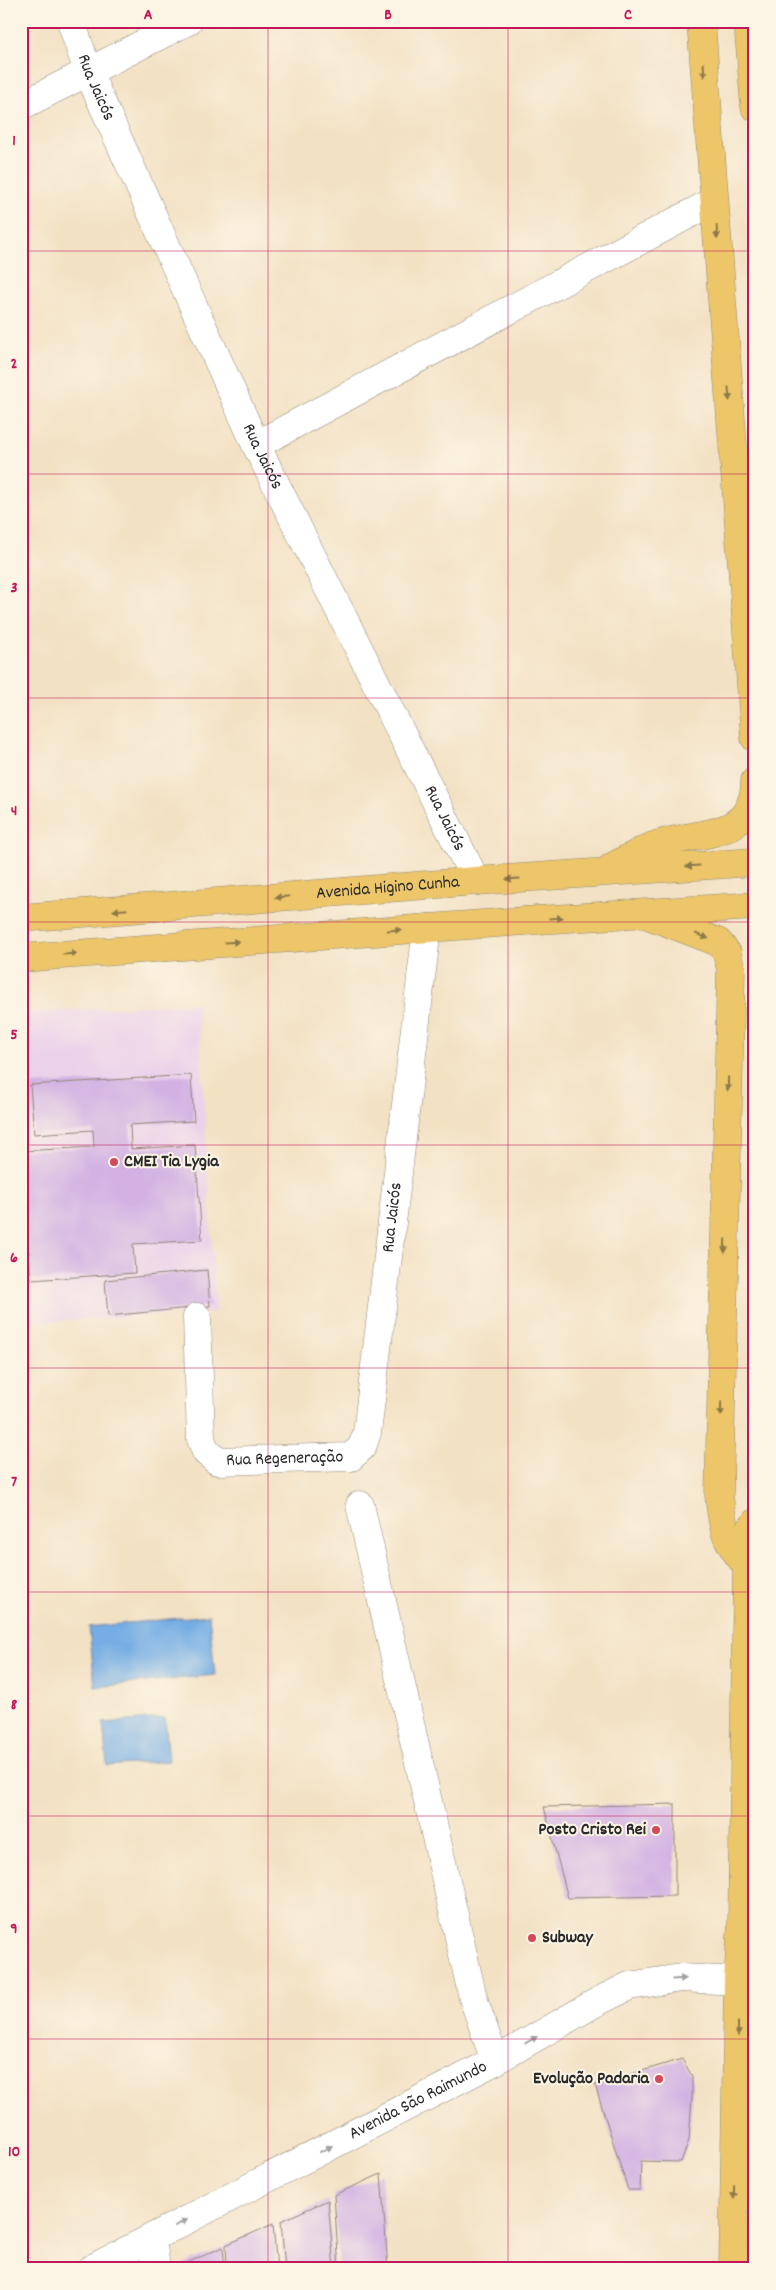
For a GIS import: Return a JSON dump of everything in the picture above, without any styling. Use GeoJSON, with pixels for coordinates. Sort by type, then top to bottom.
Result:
{"type":"FeatureCollection","features":[{"type":"Feature","properties":{"kind":"main road"},"geometry":{"type":"LineString","coordinates":[[701,21],[755,738]]}},
{"type":"Feature","properties":{"kind":"main road"},"geometry":{"type":"LineString","coordinates":[[748,21],[755,106]]}},
{"type":"Feature","properties":{"kind":"main road"},"geometry":{"type":"LineString","coordinates":[[603,872],[654,846],[728,829],[743,816],[752,800],[755,781]]}},
{"type":"Feature","properties":{"kind":"main road","name":"Avenida Higino Cunha"},"geometry":{"type":"LineString","coordinates":[[21,918],[476,881],[748,862]]}},
{"type":"Feature","properties":{"kind":"main road"},"geometry":{"type":"LineString","coordinates":[[21,958],[640,912],[749,906]]}},
{"type":"Feature","properties":{"kind":"main road"},"geometry":{"type":"LineString","coordinates":[[640,912],[718,942],[727,953],[731,970],[719,1495],[723,1528],[730,1546],[747,1566]]}},
{"type":"Feature","properties":{"kind":"main road"},"geometry":{"type":"LineString","coordinates":[[729,2267],[746,1981],[742,1922],[747,1566],[748,1532],[755,1523]]}},
{"type":"Feature","properties":{"kind":"street","name":"Rua Jaicós"},"geometry":{"type":"LineString","coordinates":[[70,21],[88,72],[256,445],[476,881]]}},
{"type":"Feature","properties":{"kind":"street"},"geometry":{"type":"LineString","coordinates":[[21,106],[188,21]]}},
{"type":"Feature","properties":{"kind":"street"},"geometry":{"type":"LineString","coordinates":[[256,445],[714,201]]}},
{"type":"Feature","properties":{"kind":"street","name":"Rua Jaicós"},"geometry":{"type":"LineString","coordinates":[[362,1447],[367,1433],[428,928]]}},
{"type":"Feature","properties":{"kind":"street","name":"Rua Regeneração"},"geometry":{"type":"LineString","coordinates":[[197,1317],[202,1439],[206,1452],[217,1461],[351,1456],[362,1447]]}},
{"type":"Feature","properties":{"kind":"street"},"geometry":{"type":"LineString","coordinates":[[360,1505],[473,1998],[495,2061]]}},
{"type":"Feature","properties":{"kind":"street","name":"Avenida São Raimundo"},"geometry":{"type":"LineString","coordinates":[[91,2269],[495,2061],[629,1986],[681,1978],[746,1981]]}},
{"type":"Feature","properties":{"kind":"street"},"geometry":{"type":"LineString","coordinates":[[152,2238],[156,2269]]}},
{"type":"Feature","properties":{"kind":"shaded area","name":"CMEI Tia Lygia"},"geometry":{"type":"Polygon","coordinates":[[[198,1003],[216,1312],[21,1323],[21,1013],[198,1003]]]}},
{"type":"Feature","properties":{"kind":"water"},"geometry":{"type":"Polygon","coordinates":[[[209,1615],[215,1675],[95,1687],[89,1627],[209,1615]]]}},
{"type":"Feature","properties":{"kind":"water"},"geometry":{"type":"Polygon","coordinates":[[[165,1718],[169,1761],[107,1766],[103,1723],[165,1718]]]}},
{"type":"Feature","properties":{"kind":"building"},"geometry":{"type":"Polygon","coordinates":[[[191,1075],[194,1121],[130,1125],[131,1149],[195,1145],[202,1240],[133,1244],[135,1273],[31,1280],[29,1251],[21,1251],[21,1151],[94,1147],[93,1130],[34,1134],[30,1085],[191,1075]]]}},
{"type":"Feature","properties":{"kind":"building"},"geometry":{"type":"Polygon","coordinates":[[[207,1270],[210,1306],[108,1316],[105,1280],[207,1270]]]}},
{"type":"Feature","properties":{"kind":"building"},"geometry":{"type":"Polygon","coordinates":[[[675,1804],[675,1896],[568,1898],[544,1807],[675,1804]]]}},
{"type":"Feature","properties":{"kind":"building"},"geometry":{"type":"Polygon","coordinates":[[[682,2059],[692,2076],[692,2097],[689,2140],[681,2162],[641,2161],[640,2190],[628,2190],[595,2085],[682,2059]]]}},
{"type":"Feature","properties":{"kind":"building"},"geometry":{"type":"Polygon","coordinates":[[[381,2174],[388,2269],[339,2269],[334,2195],[381,2174]]]}},
{"type":"Feature","properties":{"kind":"building"},"geometry":{"type":"Polygon","coordinates":[[[328,2200],[334,2269],[285,2269],[281,2221],[328,2200]]]}},
{"type":"Feature","properties":{"kind":"building"},"geometry":{"type":"Polygon","coordinates":[[[273,2224],[277,2269],[227,2269],[226,2245],[273,2224]]]}},
{"type":"Feature","properties":{"kind":"building"},"geometry":{"type":"Polygon","coordinates":[[[223,2247],[225,2269],[173,2269],[223,2247]]]}},
{"type":"Feature","properties":{"kind":"place","name":"CMEI Tia Lygia"},"geometry":{"type":"Point","coordinates":[114,1162]}},
{"type":"Feature","properties":{"kind":"place","name":"Posto Cristo Rei"},"geometry":{"type":"Point","coordinates":[656,1830]}},
{"type":"Feature","properties":{"kind":"place","name":"Subway"},"geometry":{"type":"Point","coordinates":[532,1938]}},
{"type":"Feature","properties":{"kind":"place","name":"Evolução Padaria"},"geometry":{"type":"Point","coordinates":[659,2079]}}]}
